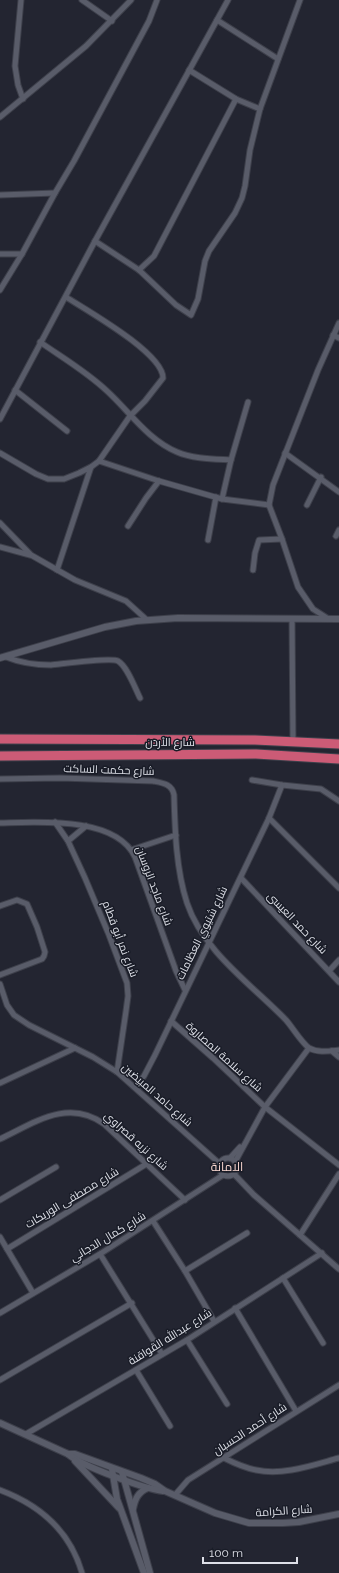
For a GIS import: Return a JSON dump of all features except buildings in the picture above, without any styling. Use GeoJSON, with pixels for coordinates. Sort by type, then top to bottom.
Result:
{"type":"FeatureCollection","features":[{"type":"Feature","properties":{"kind":"highway","name":"شارع الأردن"},"geometry":{"type":"LineString","coordinates":[[0,739],[293,742],[339,744]]}},
{"type":"Feature","properties":{"kind":"highway","name":"شارع الأردن"},"geometry":{"type":"LineString","coordinates":[[0,756],[256,754],[339,759]]}},
{"type":"Feature","properties":{"kind":"street"},"geometry":{"type":"LineString","coordinates":[[21,0],[15,66],[18,85],[23,99]]}},
{"type":"Feature","properties":{"kind":"street"},"geometry":{"type":"LineString","coordinates":[[82,0],[112,21]]}},
{"type":"Feature","properties":{"kind":"street"},"geometry":{"type":"LineString","coordinates":[[0,117],[74,57],[112,21],[131,0]]}},
{"type":"Feature","properties":{"kind":"street"},"geometry":{"type":"LineString","coordinates":[[0,290],[74,161],[134,49],[153,12],[157,0]]}},
{"type":"Feature","properties":{"kind":"street"},"geometry":{"type":"LineString","coordinates":[[0,419],[40,342],[228,0]]}},
{"type":"Feature","properties":{"kind":"street"},"geometry":{"type":"LineString","coordinates":[[95,241],[139,270],[176,305],[191,315],[198,299],[205,261],[209,251],[235,213],[242,198],[250,150],[260,109],[300,0]]}},
{"type":"Feature","properties":{"kind":"street"},"geometry":{"type":"LineString","coordinates":[[217,20],[278,59]]}},
{"type":"Feature","properties":{"kind":"street"},"geometry":{"type":"LineString","coordinates":[[189,70],[236,99],[260,109]]}},
{"type":"Feature","properties":{"kind":"street"},"geometry":{"type":"LineString","coordinates":[[139,270],[154,256],[236,99]]}},
{"type":"Feature","properties":{"kind":"street"},"geometry":{"type":"LineString","coordinates":[[0,195],[55,193]]}},
{"type":"Feature","properties":{"kind":"street"},"geometry":{"type":"LineString","coordinates":[[0,254],[22,254]]}},
{"type":"Feature","properties":{"kind":"street"},"geometry":{"type":"LineString","coordinates":[[0,453],[36,474],[48,479],[64,479],[91,467],[99,461],[130,416],[145,401],[163,378],[162,370],[147,352],[66,296]]}},
{"type":"Feature","properties":{"kind":"street"},"geometry":{"type":"LineString","coordinates":[[327,618],[313,610],[298,587],[269,505],[272,485],[339,323]]}},
{"type":"Feature","properties":{"kind":"street"},"geometry":{"type":"LineString","coordinates":[[333,335],[339,338]]}},
{"type":"Feature","properties":{"kind":"street"},"geometry":{"type":"LineString","coordinates":[[40,342],[94,380],[107,391],[150,435],[179,453],[204,458],[231,460]]}},
{"type":"Feature","properties":{"kind":"street"},"geometry":{"type":"LineString","coordinates":[[15,390],[67,431]]}},
{"type":"Feature","properties":{"kind":"street"},"geometry":{"type":"LineString","coordinates":[[222,499],[231,460],[248,402]]}},
{"type":"Feature","properties":{"kind":"street"},"geometry":{"type":"LineString","coordinates":[[285,453],[321,477],[339,492]]}},
{"type":"Feature","properties":{"kind":"street"},"geometry":{"type":"LineString","coordinates":[[99,461],[159,481],[222,499],[269,505]]}},
{"type":"Feature","properties":{"kind":"street"},"geometry":{"type":"LineString","coordinates":[[57,570],[91,467]]}},
{"type":"Feature","properties":{"kind":"street"},"geometry":{"type":"LineString","coordinates":[[307,505],[321,477]]}},
{"type":"Feature","properties":{"kind":"street"},"geometry":{"type":"LineString","coordinates":[[128,526],[159,481]]}},
{"type":"Feature","properties":{"kind":"street"},"geometry":{"type":"LineString","coordinates":[[208,540],[216,497]]}},
{"type":"Feature","properties":{"kind":"street"},"geometry":{"type":"LineString","coordinates":[[0,523],[31,555]]}},
{"type":"Feature","properties":{"kind":"street"},"geometry":{"type":"LineString","coordinates":[[336,536],[339,530]]}},
{"type":"Feature","properties":{"kind":"street"},"geometry":{"type":"LineString","coordinates":[[254,570],[255,553],[259,540],[282,539]]}},
{"type":"Feature","properties":{"kind":"street"},"geometry":{"type":"LineString","coordinates":[[0,547],[31,555],[87,586],[126,601],[147,620]]}},
{"type":"Feature","properties":{"kind":"street"},"geometry":{"type":"LineString","coordinates":[[3,658],[105,627],[147,620],[178,618],[339,619]]}},
{"type":"Feature","properties":{"kind":"street"},"geometry":{"type":"LineString","coordinates":[[292,619],[293,742]]}},
{"type":"Feature","properties":{"kind":"street"},"geometry":{"type":"LineString","coordinates":[[3,658],[24,664],[36,665],[81,663],[113,659],[122,664],[140,698]]}},
{"type":"Feature","properties":{"kind":"street","name":"شارع حكمت الساكت"},"geometry":{"type":"LineString","coordinates":[[0,779],[60,778],[153,781],[167,784],[173,790],[174,795],[176,835],[182,883],[187,904],[208,943],[285,1020],[309,1048]]}},
{"type":"Feature","properties":{"kind":"street"},"geometry":{"type":"LineString","coordinates":[[252,780],[321,789],[339,801]]}},
{"type":"Feature","properties":{"kind":"street","name":"شارع شتيوي العظامات"},"geometry":{"type":"LineString","coordinates":[[135,1087],[149,1068],[185,990],[241,878],[269,818],[282,785]]}},
{"type":"Feature","properties":{"kind":"street"},"geometry":{"type":"LineString","coordinates":[[269,818],[339,888]]}},
{"type":"Feature","properties":{"kind":"street","name":"شارع ماجد الروسان"},"geometry":{"type":"LineString","coordinates":[[0,823],[55,822],[86,826],[117,838],[125,843],[131,850],[176,971],[185,990]]}},
{"type":"Feature","properties":{"kind":"street","name":"شارع نمر أبو قطام"},"geometry":{"type":"LineString","coordinates":[[55,822],[68,841],[107,930],[126,983],[128,996],[126,1018],[117,1072]]}},
{"type":"Feature","properties":{"kind":"street"},"geometry":{"type":"LineString","coordinates":[[68,841],[86,826]]}},
{"type":"Feature","properties":{"kind":"street"},"geometry":{"type":"LineString","coordinates":[[131,850],[176,835]]}},
{"type":"Feature","properties":{"kind":"street","name":"شارع حمد العيسى"},"geometry":{"type":"LineString","coordinates":[[241,878],[339,982]]}},
{"type":"Feature","properties":{"kind":"street"},"geometry":{"type":"LineString","coordinates":[[0,906],[17,900],[27,904],[37,927],[45,952],[42,959],[0,975]]}},
{"type":"Feature","properties":{"kind":"street"},"geometry":{"type":"LineString","coordinates":[[329,971],[339,960]]}},
{"type":"Feature","properties":{"kind":"street","name":"شارع حامد المبيضين"},"geometry":{"type":"LineString","coordinates":[[0,984],[6,1005],[14,1016],[93,1057],[117,1072],[220,1164]]}},
{"type":"Feature","properties":{"kind":"street","name":"شارع سلامة المصاروة"},"geometry":{"type":"LineString","coordinates":[[171,1021],[265,1107],[339,1165]]}},
{"type":"Feature","properties":{"kind":"street"},"geometry":{"type":"LineString","coordinates":[[0,1083],[75,1048]]}},
{"type":"Feature","properties":{"kind":"street"},"geometry":{"type":"LineString","coordinates":[[244,1144],[230,1158],[225,1159],[220,1164],[219,1169],[223,1175],[230,1176],[234,1174],[237,1168],[236,1162],[244,1144],[265,1107],[309,1048],[320,1051],[339,1050]]}},
{"type":"Feature","properties":{"kind":"street"},"geometry":{"type":"LineString","coordinates":[[332,1051],[339,1056]]}},
{"type":"Feature","properties":{"kind":"street","name":"شارع نزيه قصراوي"},"geometry":{"type":"LineString","coordinates":[[0,1139],[50,1116],[63,1112],[77,1112],[95,1118],[104,1124],[148,1163],[185,1200]]}},
{"type":"Feature","properties":{"kind":"street"},"geometry":{"type":"LineString","coordinates":[[230,1158],[236,1162]]}},
{"type":"Feature","properties":{"kind":"street","name":"شارع مصطفى الوريكات"},"geometry":{"type":"LineString","coordinates":[[7,1249],[148,1163]]}},
{"type":"Feature","properties":{"kind":"street"},"geometry":{"type":"LineString","coordinates":[[0,1200],[56,1167]]}},
{"type":"Feature","properties":{"kind":"street"},"geometry":{"type":"LineString","coordinates":[[234,1174],[254,1195],[339,1268]]}},
{"type":"Feature","properties":{"kind":"street"},"geometry":{"type":"LineString","coordinates":[[300,1235],[339,1174]]}},
{"type":"Feature","properties":{"kind":"street","name":"شارع كمال الدجاني"},"geometry":{"type":"LineString","coordinates":[[0,1313],[100,1254],[223,1175]]}},
{"type":"Feature","properties":{"kind":"street"},"geometry":{"type":"LineString","coordinates":[[153,1221],[185,1271],[214,1321]]}},
{"type":"Feature","properties":{"kind":"street"},"geometry":{"type":"LineString","coordinates":[[185,1271],[247,1233]]}},
{"type":"Feature","properties":{"kind":"street"},"geometry":{"type":"LineString","coordinates":[[0,1237],[34,1293]]}},
{"type":"Feature","properties":{"kind":"street","name":"شارع عبدالله القواقنة"},"geometry":{"type":"LineString","coordinates":[[26,1434],[187,1340],[322,1252]]}},
{"type":"Feature","properties":{"kind":"street"},"geometry":{"type":"LineString","coordinates":[[100,1254],[132,1303],[162,1354]]}},
{"type":"Feature","properties":{"kind":"street"},"geometry":{"type":"LineString","coordinates":[[283,1278],[323,1343]]}},
{"type":"Feature","properties":{"kind":"street"},"geometry":{"type":"LineString","coordinates":[[0,1380],[132,1303]]}},
{"type":"Feature","properties":{"kind":"street"},"geometry":{"type":"LineString","coordinates":[[235,1308],[296,1411]]}},
{"type":"Feature","properties":{"kind":"street"},"geometry":{"type":"LineString","coordinates":[[187,1340],[226,1404]]}},
{"type":"Feature","properties":{"kind":"street"},"geometry":{"type":"LineString","coordinates":[[136,1370],[170,1426]]}},
{"type":"Feature","properties":{"kind":"street","name":"شارع أحمد الحسبان"},"geometry":{"type":"LineString","coordinates":[[175,1495],[188,1480],[339,1385]]}},
{"type":"Feature","properties":{"kind":"street","name":"شارع الكرامة"},"geometry":{"type":"LineString","coordinates":[[0,1423],[71,1456],[75,1454],[148,1488],[164,1491],[215,1513],[248,1523],[299,1522],[339,1514]]}},
{"type":"Feature","properties":{"kind":"street"},"geometry":{"type":"LineString","coordinates":[[71,1456],[120,1510]]}},
{"type":"Feature","properties":{"kind":"street"},"geometry":{"type":"LineString","coordinates":[[224,1458],[246,1468],[257,1471],[301,1468],[339,1458]]}},
{"type":"Feature","properties":{"kind":"street"},"geometry":{"type":"LineString","coordinates":[[112,1472],[120,1510],[144,1573]]}},
{"type":"Feature","properties":{"kind":"street"},"geometry":{"type":"LineString","coordinates":[[122,1476],[150,1573]]}},
{"type":"Feature","properties":{"kind":"street","name":"شارع الكرامة"},"geometry":{"type":"LineString","coordinates":[[122,1476],[148,1481],[164,1491]]}},
{"type":"Feature","properties":{"kind":"street"},"geometry":{"type":"LineString","coordinates":[[133,1511],[137,1496],[140,1492],[148,1488]]}},
{"type":"Feature","properties":{"kind":"street"},"geometry":{"type":"LineString","coordinates":[[0,1490],[27,1502],[40,1510],[53,1522],[73,1550],[82,1573]]}},
{"type":"Feature","properties":{"kind":"district","name":"الامانة"},"geometry":{"type":"Point","coordinates":[227,1167]}}]}
